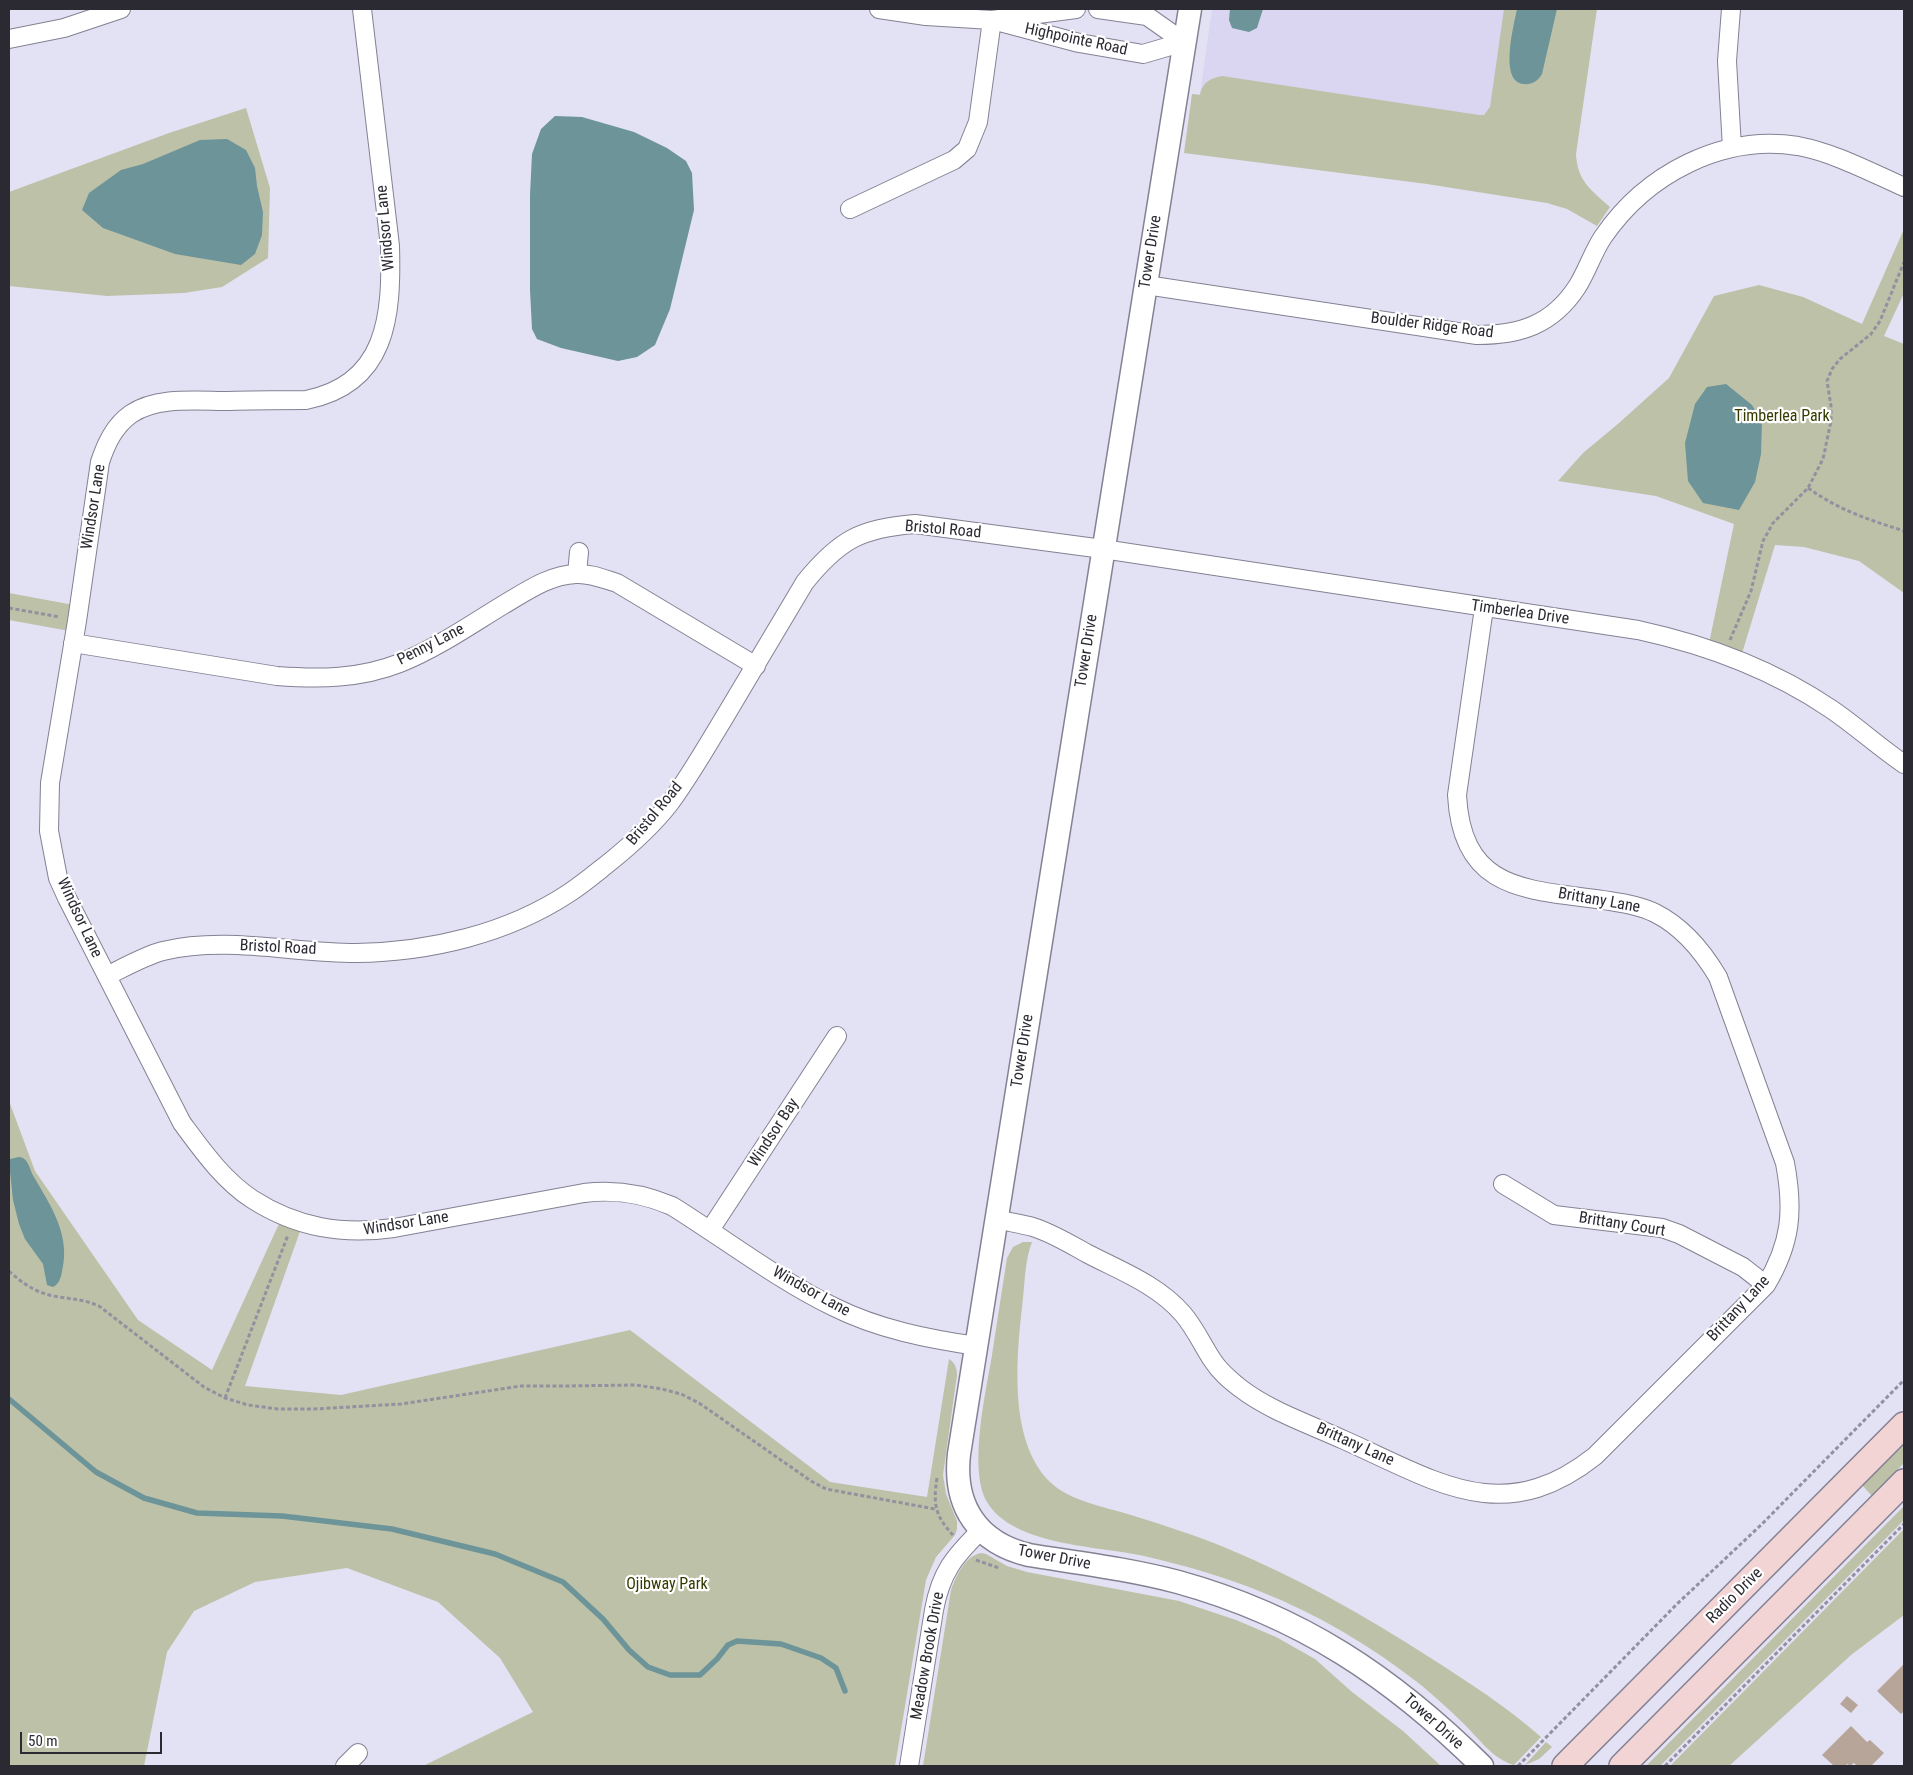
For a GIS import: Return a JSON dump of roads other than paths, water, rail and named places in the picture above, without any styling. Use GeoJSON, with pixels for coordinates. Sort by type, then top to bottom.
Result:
{"type":"FeatureCollection","features":[{"type":"Feature","properties":{"kind":"main road","name":"Radio Drive"},"geometry":{"type":"LineString","coordinates":[[1565,1766],[1904,1425]]}},
{"type":"Feature","properties":{"kind":"main road"},"geometry":{"type":"LineString","coordinates":[[1622,1766],[1904,1482]]}},
{"type":"Feature","properties":{"kind":"street"},"geometry":{"type":"LineString","coordinates":[[9,39],[64,28],[121,9]]}},
{"type":"Feature","properties":{"kind":"street","name":"Windsor Lane"},"geometry":{"type":"LineString","coordinates":[[362,9],[390,246],[391,279],[387,317],[377,350],[363,372],[343,388],[325,396],[306,400],[174,401],[152,405],[131,414],[115,429],[106,445],[100,462],[77,620],[50,783],[49,831],[58,878],[66,898],[182,1123],[225,1176],[251,1198],[294,1220],[342,1232],[366,1232],[584,1192],[603,1190],[628,1192],[652,1198],[672,1206],[802,1290],[834,1307],[897,1331],[977,1346]]}},
{"type":"Feature","properties":{"kind":"street","name":"Highpointe Road"},"geometry":{"type":"LineString","coordinates":[[879,9],[926,16],[992,20],[1076,9]]}},
{"type":"Feature","properties":{"kind":"street"},"geometry":{"type":"LineString","coordinates":[[1098,9],[1147,16],[1184,42]]}},
{"type":"Feature","properties":{"kind":"street","name":"Tower Drive"},"geometry":{"type":"LineString","coordinates":[[1190,9],[996,1219],[958,1474],[964,1504],[971,1518],[981,1530],[1000,1545],[1022,1553],[1135,1572],[1176,1582],[1230,1599],[1290,1624],[1349,1656],[1391,1686],[1431,1718],[1482,1766]]}},
{"type":"Feature","properties":{"kind":"street"},"geometry":{"type":"LineString","coordinates":[[1731,9],[1727,61],[1732,148]]}},
{"type":"Feature","properties":{"kind":"street"},"geometry":{"type":"LineString","coordinates":[[850,209],[954,160],[967,150],[974,137],[978,122],[992,20]]}},
{"type":"Feature","properties":{"kind":"street","name":"Highpointe Road"},"geometry":{"type":"LineString","coordinates":[[992,20],[1080,43],[1143,54],[1184,42]]}},
{"type":"Feature","properties":{"kind":"street","name":"Boulder Ridge Road"},"geometry":{"type":"LineString","coordinates":[[1146,285],[1467,333],[1501,335],[1523,330],[1542,321],[1560,308],[1576,287],[1602,237],[1616,219],[1657,180],[1704,156],[1732,148],[1768,144],[1798,146],[1835,156],[1904,187]]}},
{"type":"Feature","properties":{"kind":"street","name":"Bristol Road"},"geometry":{"type":"LineString","coordinates":[[107,976],[133,962],[161,952],[187,947],[214,945],[353,952],[417,949],[458,940],[490,930],[531,913],[568,894],[634,842],[669,804],[756,666],[805,582],[823,560],[843,544],[868,531],[889,526],[915,524],[1103,549]]}},
{"type":"Feature","properties":{"kind":"street","name":"Timberlea Drive"},"geometry":{"type":"LineString","coordinates":[[1103,549],[1638,630],[1676,638],[1723,653],[1770,673],[1815,699],[1861,730],[1904,764]]}},
{"type":"Feature","properties":{"kind":"street"},"geometry":{"type":"LineString","coordinates":[[577,574],[579,552]]}},
{"type":"Feature","properties":{"kind":"street","name":"Penny Lane"},"geometry":{"type":"LineString","coordinates":[[73,643],[277,676],[340,678],[400,663],[430,648],[532,587],[552,578],[577,574],[617,583],[756,666]]}},
{"type":"Feature","properties":{"kind":"street","name":"Brittany Lane"},"geometry":{"type":"LineString","coordinates":[[996,1219],[1034,1228],[1052,1235],[1151,1286],[1184,1314],[1214,1363],[1225,1376],[1258,1401],[1438,1482],[1479,1494],[1507,1494],[1531,1490],[1556,1482],[1576,1471],[1595,1456],[1766,1285],[1778,1264],[1786,1240],[1790,1214],[1790,1189],[1785,1164],[1718,977],[1706,958],[1690,937],[1654,912],[1633,905],[1523,888],[1502,880],[1474,856],[1464,837],[1458,818],[1457,795],[1484,608]]}},
{"type":"Feature","properties":{"kind":"street","name":"Windsor Bay"},"geometry":{"type":"LineString","coordinates":[[710,1230],[837,1036]]}},
{"type":"Feature","properties":{"kind":"street","name":"Brittany Court"},"geometry":{"type":"LineString","coordinates":[[1503,1184],[1554,1215],[1662,1228],[1743,1267],[1766,1285]]}},
{"type":"Feature","properties":{"kind":"street","name":"Meadow Brook Drive"},"geometry":{"type":"LineString","coordinates":[[909,1766],[934,1610],[940,1584],[951,1562],[981,1530]]}},
{"type":"Feature","properties":{"kind":"street"},"geometry":{"type":"LineString","coordinates":[[345,1766],[358,1753]]}},
{"type":"Feature","properties":{"kind":"waterway"},"geometry":{"type":"LineString","coordinates":[[9,1399],[96,1472],[144,1498],[197,1513],[282,1516],[392,1529],[495,1554],[563,1582],[603,1619],[629,1650],[648,1667],[670,1675],[700,1675],[717,1659],[728,1645],[737,1641],[781,1644],[821,1658],[836,1668],[845,1691]]}},
{"type":"Feature","properties":{"kind":"park label","name":"Timberlea Park"},"geometry":{"type":"Point","coordinates":[1782,417]}},
{"type":"Feature","properties":{"kind":"park label","name":"Ojibway Park"},"geometry":{"type":"Point","coordinates":[667,1585]}}]}
